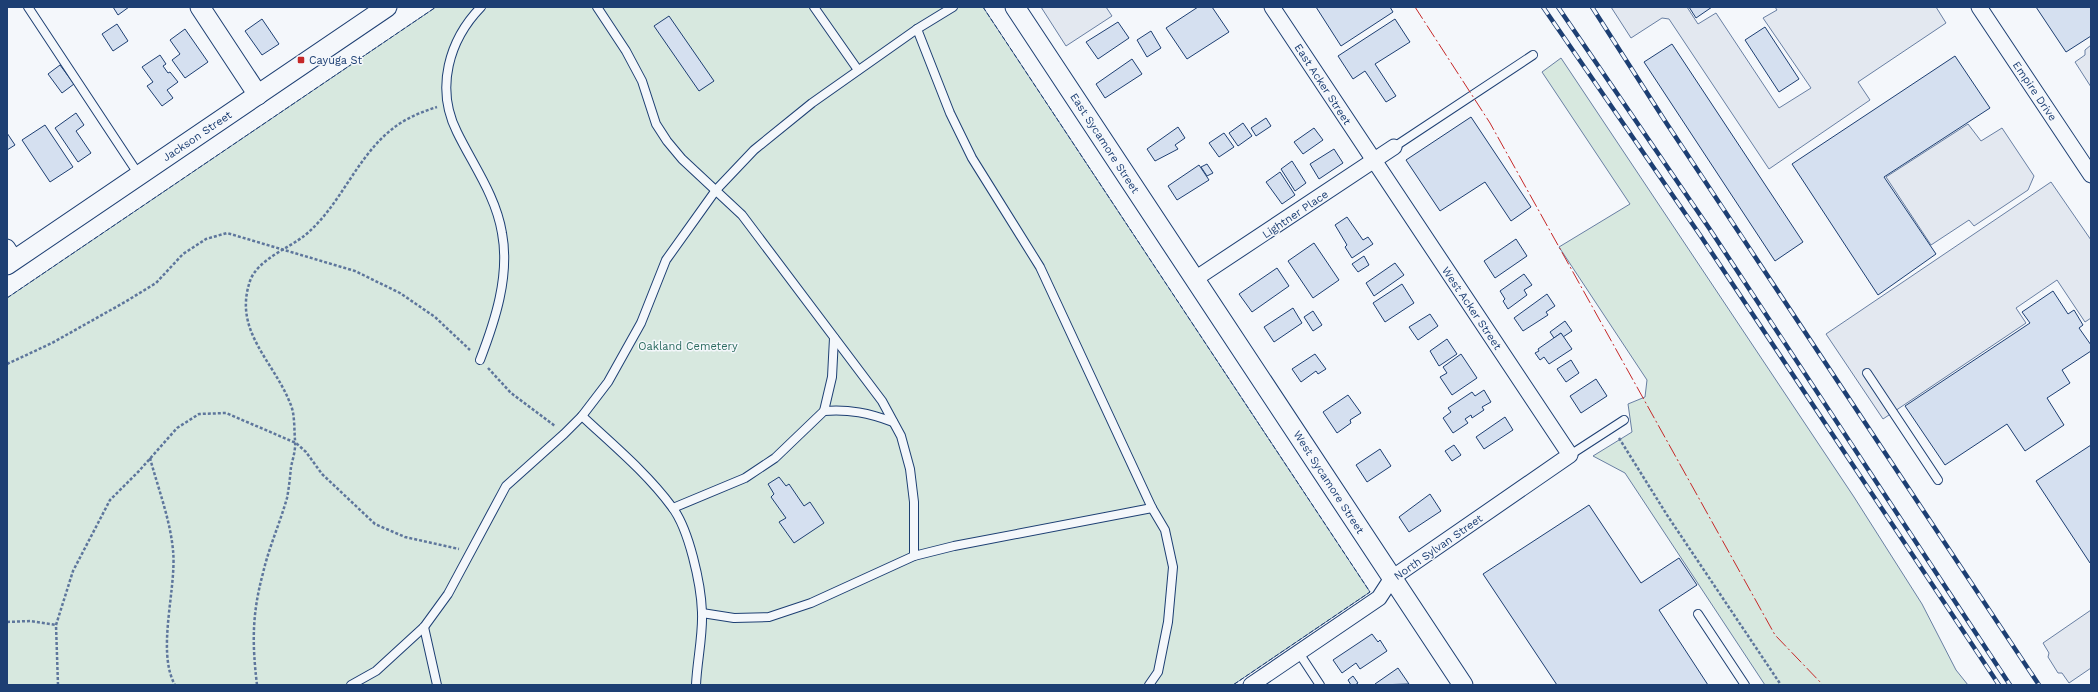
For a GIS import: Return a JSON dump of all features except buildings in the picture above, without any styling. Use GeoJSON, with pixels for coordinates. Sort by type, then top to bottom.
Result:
{"type":"FeatureCollection","features":[{"type":"Feature","properties":{"kind":"street"},"geometry":{"type":"LineString","coordinates":[[200,7],[258,95]]}},
{"type":"Feature","properties":{"kind":"street","name":"East Sycamore Street"},"geometry":{"type":"LineString","coordinates":[[1015,7],[1195,279]]}},
{"type":"Feature","properties":{"kind":"street","name":"East Acker Street"},"geometry":{"type":"LineString","coordinates":[[1272,7],[1374,162]]}},
{"type":"Feature","properties":{"kind":"street","name":"Empire Drive"},"geometry":{"type":"LineString","coordinates":[[1980,7],[2091,175]]}},
{"type":"Feature","properties":{"kind":"street","name":"Jackson Street"},"geometry":{"type":"LineString","coordinates":[[10,257],[139,175],[258,95],[382,8]]}},
{"type":"Feature","properties":{"kind":"street","name":"Lightner Place"},"geometry":{"type":"LineString","coordinates":[[1195,279],[1374,162],[1394,147]]}},
{"type":"Feature","properties":{"kind":"street","name":"West Acker Street"},"geometry":{"type":"LineString","coordinates":[[1374,162],[1570,455]]}},
{"type":"Feature","properties":{"kind":"street","name":"West Sycamore Street"},"geometry":{"type":"LineString","coordinates":[[1195,279],[1463,685]]}},
{"type":"Feature","properties":{"kind":"street","name":"North Sylvan Street"},"geometry":{"type":"LineString","coordinates":[[1251,685],[1379,598],[1392,578],[1570,455]]}},
{"type":"Feature","properties":{"kind":"lane"},"geometry":{"type":"LineString","coordinates":[[28,7],[139,175]]}},
{"type":"Feature","properties":{"kind":"lane"},"geometry":{"type":"LineString","coordinates":[[480,360],[494,323],[501,284],[504,251],[502,232],[495,205],[456,130],[448,103],[446,74],[452,49],[470,19],[481,7]]}},
{"type":"Feature","properties":{"kind":"lane"},"geometry":{"type":"LineString","coordinates":[[597,7],[626,51],[642,81],[656,124],[667,141],[682,159],[742,215],[882,401],[901,436],[910,469],[914,502],[914,556]]}},
{"type":"Feature","properties":{"kind":"lane"},"geometry":{"type":"LineString","coordinates":[[814,7],[858,70]]}},
{"type":"Feature","properties":{"kind":"lane"},"geometry":{"type":"LineString","coordinates":[[351,685],[376,671],[424,627],[448,594],[506,486],[582,416],[608,382],[641,323],[666,260],[716,190],[754,150],[812,103],[917,29],[953,7]]}},
{"type":"Feature","properties":{"kind":"lane"},"geometry":{"type":"LineString","coordinates":[[917,29],[950,113],[972,158],[1040,267],[1152,508],[1165,530],[1173,567],[1168,622],[1158,672],[1149,685]]}},
{"type":"Feature","properties":{"kind":"lane"},"geometry":{"type":"LineString","coordinates":[[1394,147],[1533,54]]}},
{"type":"Feature","properties":{"kind":"lane"},"geometry":{"type":"LineString","coordinates":[[673,508],[745,478],[775,458],[824,411],[832,377],[834,338]]}},
{"type":"Feature","properties":{"kind":"lane"},"geometry":{"type":"LineString","coordinates":[[1867,373],[1938,480]]}},
{"type":"Feature","properties":{"kind":"lane"},"geometry":{"type":"LineString","coordinates":[[824,411],[845,409],[869,413],[893,422]]}},
{"type":"Feature","properties":{"kind":"lane"},"geometry":{"type":"LineString","coordinates":[[582,416],[650,480],[673,508],[691,552],[699,582],[702,613],[696,685]]}},
{"type":"Feature","properties":{"kind":"lane"},"geometry":{"type":"LineString","coordinates":[[1570,455],[1624,420]]}},
{"type":"Feature","properties":{"kind":"lane"},"geometry":{"type":"LineString","coordinates":[[702,613],[734,618],[769,617],[810,603],[914,556],[954,546],[1152,508]]}},
{"type":"Feature","properties":{"kind":"lane"},"geometry":{"type":"LineString","coordinates":[[1698,614],[1745,685]]}},
{"type":"Feature","properties":{"kind":"lane"},"geometry":{"type":"LineString","coordinates":[[424,627],[437,685]]}},
{"type":"Feature","properties":{"kind":"lane"},"geometry":{"type":"LineString","coordinates":[[1299,653],[1320,685]]}},
{"type":"Feature","properties":{"kind":"path"},"geometry":{"type":"LineString","coordinates":[[256,685],[253,650],[254,610],[263,571],[287,497],[296,443],[292,405],[280,380],[254,340],[246,319],[245,297],[250,279],[266,261],[304,236],[320,221],[368,151],[392,129],[417,114],[448,103]]}},
{"type":"Feature","properties":{"kind":"path"},"geometry":{"type":"LineString","coordinates":[[7,364],[52,343],[156,283],[184,254],[206,239],[227,233],[356,270],[400,293],[435,317],[480,360],[511,393],[564,434]]}},
{"type":"Feature","properties":{"kind":"path"},"geometry":{"type":"LineString","coordinates":[[58,685],[56,625],[73,571],[110,500],[177,428],[199,414],[226,413],[296,443],[306,452],[322,474],[375,524],[405,537],[471,551]]}},
{"type":"Feature","properties":{"kind":"path"},"geometry":{"type":"LineString","coordinates":[[1613,428],[1667,515],[1781,685]]}},
{"type":"Feature","properties":{"kind":"path"},"geometry":{"type":"LineString","coordinates":[[150,458],[173,550],[167,643],[170,677],[175,685]]}},
{"type":"Feature","properties":{"kind":"path"},"geometry":{"type":"LineString","coordinates":[[7,622],[30,621],[56,625]]}},
{"type":"Feature","properties":{"kind":"green space","name":"Oakland Cemetery"},"geometry":{"type":"Polygon","coordinates":[[[436,7],[983,7],[1370,592],[1233,685],[7,685],[7,298],[436,7]]]}},
{"type":"Feature","properties":{"kind":"green space"},"geometry":{"type":"Polygon","coordinates":[[[1561,58],[1854,497],[1922,604],[1956,670],[1968,685],[1765,685],[1625,473],[1593,456],[1632,432],[1628,404],[1645,397],[1647,380],[1559,247],[1630,204],[1542,72],[1561,58]]]}},
{"type":"Feature","properties":{"kind":"shaded area"},"geometry":{"type":"Polygon","coordinates":[[[1041,7],[1106,7],[1112,16],[1066,46],[1041,7]]]}},
{"type":"Feature","properties":{"kind":"shaded area"},"geometry":{"type":"Polygon","coordinates":[[[1611,7],[1687,7],[1698,24],[1716,13],[1779,108],[1811,88],[1763,18],[1777,10],[1775,7],[1936,7],[1946,23],[1858,82],[1870,100],[1769,169],[1669,19],[1662,18],[1631,38],[1611,7]]]}},
{"type":"Feature","properties":{"kind":"shaded area"},"geometry":{"type":"Polygon","coordinates":[[[2091,45],[2091,87],[2075,62],[2085,55],[2085,50],[2091,45]]]}},
{"type":"Feature","properties":{"kind":"shaded area"},"geometry":{"type":"Polygon","coordinates":[[[1968,124],[1981,141],[2002,128],[2034,176],[2028,190],[1974,226],[1969,220],[1931,245],[1886,177],[1968,124]]]}},
{"type":"Feature","properties":{"kind":"shaded area"},"geometry":{"type":"Polygon","coordinates":[[[2051,182],[2091,240],[2091,318],[2085,322],[2057,280],[2016,308],[2026,323],[1883,419],[1826,334],[2051,182]]]}},
{"type":"Feature","properties":{"kind":"shaded area"},"geometry":{"type":"Polygon","coordinates":[[[2091,610],[2091,668],[2069,683],[2062,673],[2058,673],[2048,657],[2049,653],[2043,643],[2091,610]]]}},
{"type":"Feature","properties":{"kind":"railway"},"geometry":{"type":"LineString","coordinates":[[1543,7],[1700,235],[1999,685]]}},
{"type":"Feature","properties":{"kind":"railway"},"geometry":{"type":"LineString","coordinates":[[1558,7],[1709,228],[2010,685]]}},
{"type":"Feature","properties":{"kind":"railway"},"geometry":{"type":"LineString","coordinates":[[1592,7],[1665,121],[2039,685]]}},
{"type":"Feature","properties":{"kind":"fence"},"geometry":{"type":"LineString","coordinates":[[7,298],[436,7]]}},
{"type":"Feature","properties":{"kind":"fence"},"geometry":{"type":"LineString","coordinates":[[983,7],[1370,592],[1233,685]]}},
{"type":"Feature","properties":{"kind":"power"},"geometry":{"type":"LineString","coordinates":[[1415,7],[1490,123],[1775,635],[1823,685]]}},
{"type":"Feature","properties":{"kind":"place","name":"Cayuga St"},"geometry":{"type":"Point","coordinates":[301,60]}}]}
